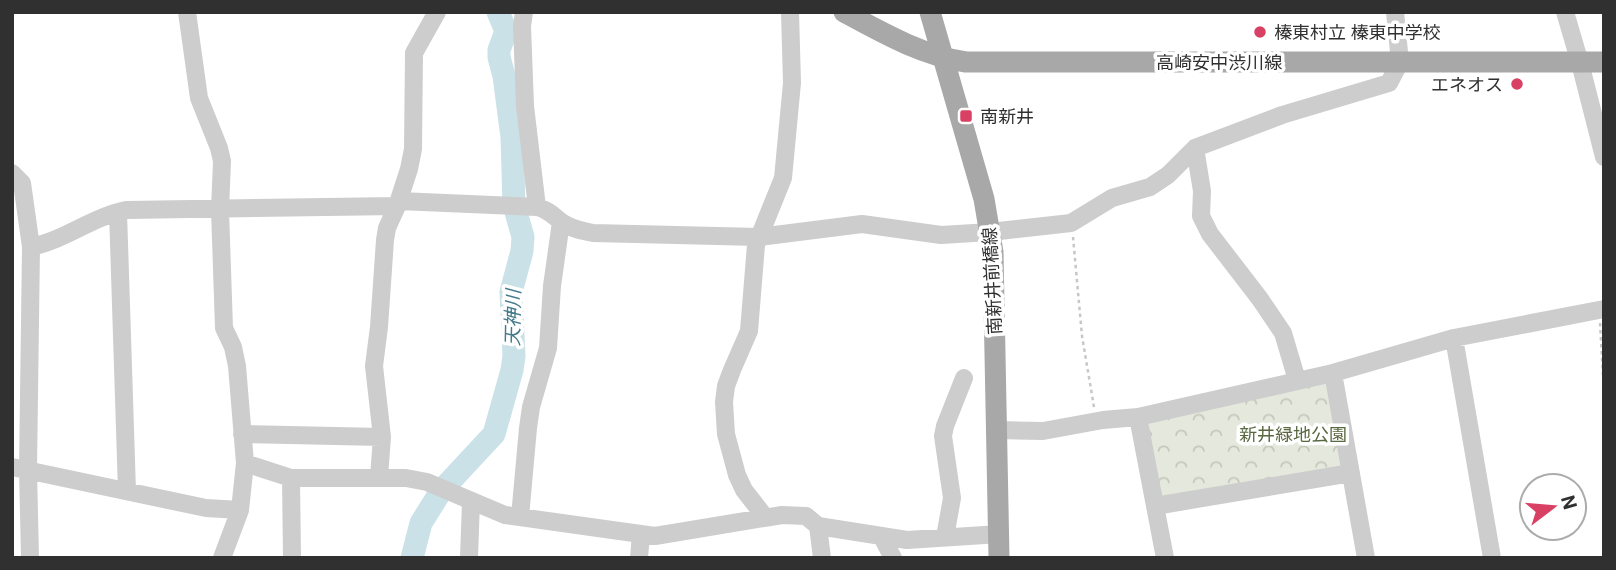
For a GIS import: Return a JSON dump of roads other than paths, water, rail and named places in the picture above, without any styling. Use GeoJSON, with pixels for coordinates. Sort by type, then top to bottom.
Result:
{"type":"FeatureCollection","features":[{"type":"Feature","properties":{"kind":"main road","name":"高崎安中渋川線"},"geometry":{"type":"LineString","coordinates":[[844,12],[899,42],[966,62],[1604,62]]}},
{"type":"Feature","properties":{"kind":"main road","name":"南新井前橋線"},"geometry":{"type":"LineString","coordinates":[[930,12],[984,199],[993,251],[999,558]]}},
{"type":"Feature","properties":{"kind":"street"},"geometry":{"type":"LineString","coordinates":[[187,12],[199,98],[222,161],[220,210],[224,328],[233,347],[237,366],[245,463],[240,510],[222,558]]}},
{"type":"Feature","properties":{"kind":"street"},"geometry":{"type":"LineString","coordinates":[[379,477],[382,436],[374,366],[385,240],[413,149],[414,53],[437,12]]}},
{"type":"Feature","properties":{"kind":"street"},"geometry":{"type":"LineString","coordinates":[[524,12],[522,26],[525,106],[537,207]]}},
{"type":"Feature","properties":{"kind":"street"},"geometry":{"type":"LineString","coordinates":[[765,517],[744,490],[737,475],[726,434],[724,402],[732,370],[749,331],[756,245],[778,194],[786,160],[792,59],[790,12]]}},
{"type":"Feature","properties":{"kind":"street"},"geometry":{"type":"LineString","coordinates":[[32,247],[50,244],[118,212],[398,204],[537,207],[551,212],[571,228],[593,233],[759,237],[862,224],[941,235],[1071,223],[1112,198],[1150,187],[1168,175],[1195,148],[1282,115],[1389,83],[1400,62],[1395,12]]}},
{"type":"Feature","properties":{"kind":"street"},"geometry":{"type":"LineString","coordinates":[[1565,12],[1604,158]]}},
{"type":"Feature","properties":{"kind":"street"},"geometry":{"type":"LineString","coordinates":[[1195,148],[1202,191],[1201,216],[1210,234],[1283,333],[1297,380]]}},
{"type":"Feature","properties":{"kind":"street"},"geometry":{"type":"LineString","coordinates":[[12,173],[22,183],[32,247],[20,468],[30,558]]}},
{"type":"Feature","properties":{"kind":"street"},"geometry":{"type":"LineString","coordinates":[[118,212],[127,491]]}},
{"type":"Feature","properties":{"kind":"street"},"geometry":{"type":"LineString","coordinates":[[520,517],[531,407],[548,348],[552,286],[561,222]]}},
{"type":"Feature","properties":{"kind":"street"},"geometry":{"type":"LineString","coordinates":[[998,430],[1043,431],[1138,417],[1333,373],[1454,338],[1602,310]]}},
{"type":"Feature","properties":{"kind":"street"},"geometry":{"type":"LineString","coordinates":[[1454,338],[1492,558]]}},
{"type":"Feature","properties":{"kind":"street"},"geometry":{"type":"LineString","coordinates":[[1333,373],[1366,558]]}},
{"type":"Feature","properties":{"kind":"street"},"geometry":{"type":"LineString","coordinates":[[945,537],[952,498],[943,436],[964,378]]}},
{"type":"Feature","properties":{"kind":"street"},"geometry":{"type":"LineString","coordinates":[[1138,417],[1164,558]]}},
{"type":"Feature","properties":{"kind":"street"},"geometry":{"type":"LineString","coordinates":[[242,434],[382,436]]}},
{"type":"Feature","properties":{"kind":"street"},"geometry":{"type":"LineString","coordinates":[[245,463],[291,478],[406,478],[427,482],[495,512],[655,536],[782,514],[806,516],[818,526],[907,540],[1000,534]]}},
{"type":"Feature","properties":{"kind":"street"},"geometry":{"type":"LineString","coordinates":[[20,468],[206,509],[240,510]]}},
{"type":"Feature","properties":{"kind":"street"},"geometry":{"type":"LineString","coordinates":[[1155,506],[1351,473]]}},
{"type":"Feature","properties":{"kind":"street"},"geometry":{"type":"LineString","coordinates":[[291,478],[292,558]]}},
{"type":"Feature","properties":{"kind":"street"},"geometry":{"type":"LineString","coordinates":[[469,558],[471,501]]}},
{"type":"Feature","properties":{"kind":"street"},"geometry":{"type":"LineString","coordinates":[[818,526],[822,558]]}},
{"type":"Feature","properties":{"kind":"street"},"geometry":{"type":"LineString","coordinates":[[639,558],[641,534]]}},
{"type":"Feature","properties":{"kind":"street"},"geometry":{"type":"LineString","coordinates":[[882,537],[894,558]]}},
{"type":"Feature","properties":{"kind":"waterway","name":"天神川"},"geometry":{"type":"LineString","coordinates":[[412,558],[421,523],[441,491],[494,434],[512,370],[514,356],[511,292],[523,237],[514,205],[512,137],[499,57],[506,31],[498,12]]}},
{"type":"Feature","properties":{"kind":"place","name":"榛東村立 榛東中学校"},"geometry":{"type":"Point","coordinates":[1260,32]}},
{"type":"Feature","properties":{"kind":"place","name":"エネオス"},"geometry":{"type":"Point","coordinates":[1517,84]}},
{"type":"Feature","properties":{"kind":"place","name":"南新井"},"geometry":{"type":"Point","coordinates":[966,116]}},
{"type":"Feature","properties":{"kind":"park label","name":"新井緑地公園"},"geometry":{"type":"Point","coordinates":[1293,434]}}]}
